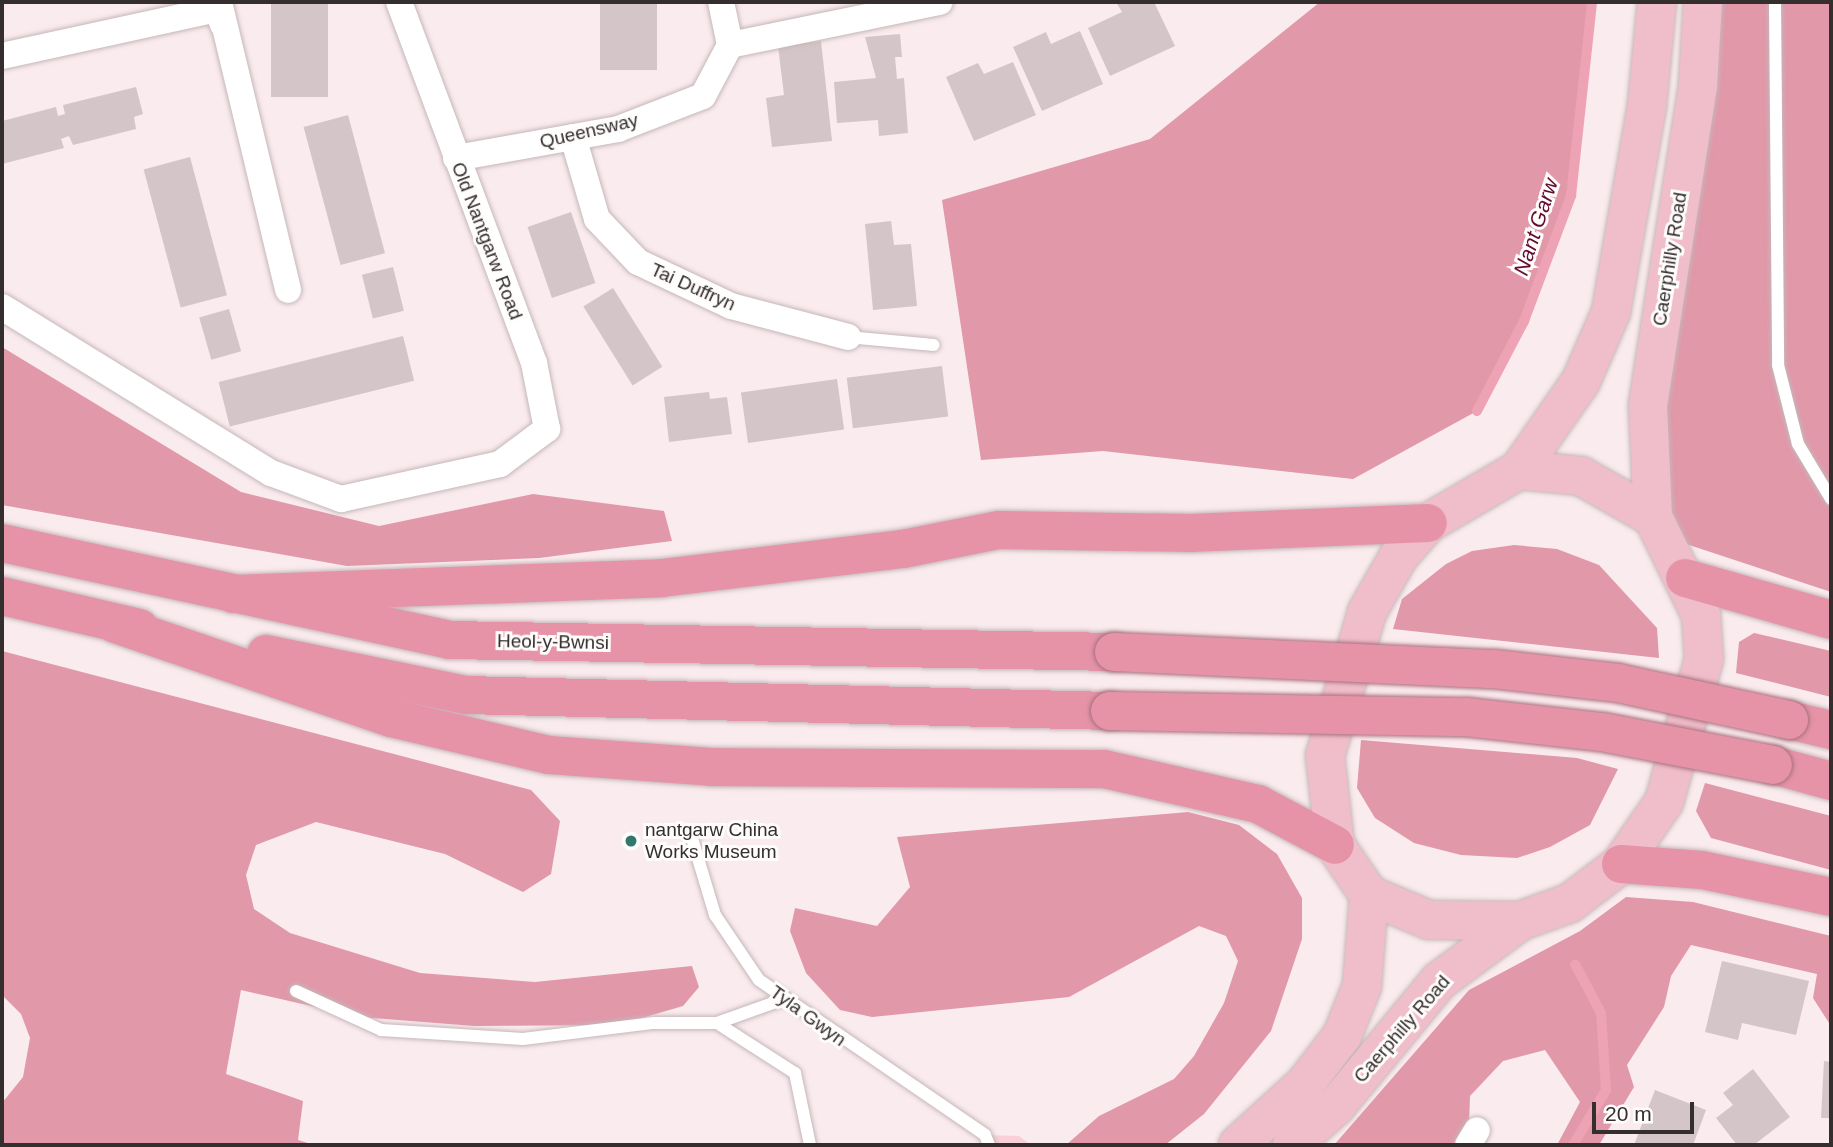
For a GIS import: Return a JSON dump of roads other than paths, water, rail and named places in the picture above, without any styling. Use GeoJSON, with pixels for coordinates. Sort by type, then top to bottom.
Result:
{"type":"FeatureCollection","features":[{"type":"Feature","properties":{"kind":"highway"},"geometry":{"type":"LineString","coordinates":[[233,594],[662,578],[903,549],[999,530],[1191,533],[1428,523]]}},
{"type":"Feature","properties":{"kind":"highway","name":"Heol-y-Bwnsi"},"geometry":{"type":"LineString","coordinates":[[2,543],[449,640],[1114,652],[1494,669],[1618,683],[1831,730]]}},
{"type":"Feature","properties":{"kind":"highway"},"geometry":{"type":"LineString","coordinates":[[1685,578],[1831,620]]}},
{"type":"Feature","properties":{"kind":"highway"},"geometry":{"type":"LineString","coordinates":[[2,596],[115,624],[465,695],[1466,717],[1602,732],[1773,765],[1831,781]]}},
{"type":"Feature","properties":{"kind":"highway"},"geometry":{"type":"LineString","coordinates":[[115,624],[391,718],[549,755],[711,767],[1104,769],[1258,804],[1335,845]]}},
{"type":"Feature","properties":{"kind":"highway"},"geometry":{"type":"LineString","coordinates":[[1621,864],[1702,870],[1831,897]]}},
{"type":"Feature","properties":{"kind":"main road"},"geometry":{"type":"LineString","coordinates":[[1520,470],[1581,476],[1653,517],[1685,578],[1700,615],[1704,659],[1664,802],[1621,864],[1570,904],[1520,922],[1429,919],[1369,895],[1335,845],[1325,756],[1367,612],[1398,556],[1428,523],[1520,470],[1581,381],[1611,313],[1647,105],[1657,2]]}},
{"type":"Feature","properties":{"kind":"main road","name":"Caerphilly Road"},"geometry":{"type":"LineString","coordinates":[[1653,517],[1648,405],[1698,85],[1703,2]]}},
{"type":"Feature","properties":{"kind":"main road","name":"Caerphilly Road"},"geometry":{"type":"LineString","coordinates":[[1238,1145],[1305,1084],[1342,1036],[1362,986],[1369,895]]}},
{"type":"Feature","properties":{"kind":"main road","name":"Caerphilly Road"},"geometry":{"type":"LineString","coordinates":[[1293,1145],[1336,1106],[1439,981],[1520,922]]}},
{"type":"Feature","properties":{"kind":"street","name":"Old Nantgarw Road"},"geometry":{"type":"LineString","coordinates":[[2,307],[271,473],[341,499],[500,464],[547,429],[534,363],[399,2]]}},
{"type":"Feature","properties":{"kind":"street"},"geometry":{"type":"LineString","coordinates":[[722,2],[730,45],[940,2]]}},
{"type":"Feature","properties":{"kind":"street"},"geometry":{"type":"LineString","coordinates":[[2,56],[216,9],[221,14],[289,290]]}},
{"type":"Feature","properties":{"kind":"street","name":"Queensway"},"geometry":{"type":"LineString","coordinates":[[456,158],[618,129],[703,96],[730,45]]}},
{"type":"Feature","properties":{"kind":"street","name":"Tai Duffryn"},"geometry":{"type":"LineString","coordinates":[[573,137],[597,219],[638,262],[731,306],[848,337]]}},
{"type":"Feature","properties":{"kind":"lane"},"geometry":{"type":"LineString","coordinates":[[1776,2],[1778,365],[1798,444],[1831,499]]}},
{"type":"Feature","properties":{"kind":"lane"},"geometry":{"type":"LineString","coordinates":[[848,337],[934,345]]}},
{"type":"Feature","properties":{"kind":"lane","name":"Tyla Gwyn"},"geometry":{"type":"LineString","coordinates":[[691,835],[715,915],[741,956],[762,982],[985,1135],[989,1145]]}},
{"type":"Feature","properties":{"kind":"lane"},"geometry":{"type":"LineString","coordinates":[[296,992],[359,1024],[422,1035],[523,1039],[654,1023],[717,1023],[784,999]]}},
{"type":"Feature","properties":{"kind":"lane"},"geometry":{"type":"LineString","coordinates":[[717,1023],[794,1073],[810,1145]]}},
{"type":"Feature","properties":{"kind":"waterway","name":"Nant Garw"},"geometry":{"type":"LineString","coordinates":[[1477,411],[1524,321],[1571,196],[1592,2]]}},
{"type":"Feature","properties":{"kind":"waterway","name":"Nant Garw"},"geometry":{"type":"LineString","coordinates":[[1573,1145],[1606,1090],[1601,1013],[1575,964]]}},
{"type":"Feature","properties":{"kind":"place","name":"nantgarw China Works Museum"},"geometry":{"type":"Point","coordinates":[631,841]}}]}
